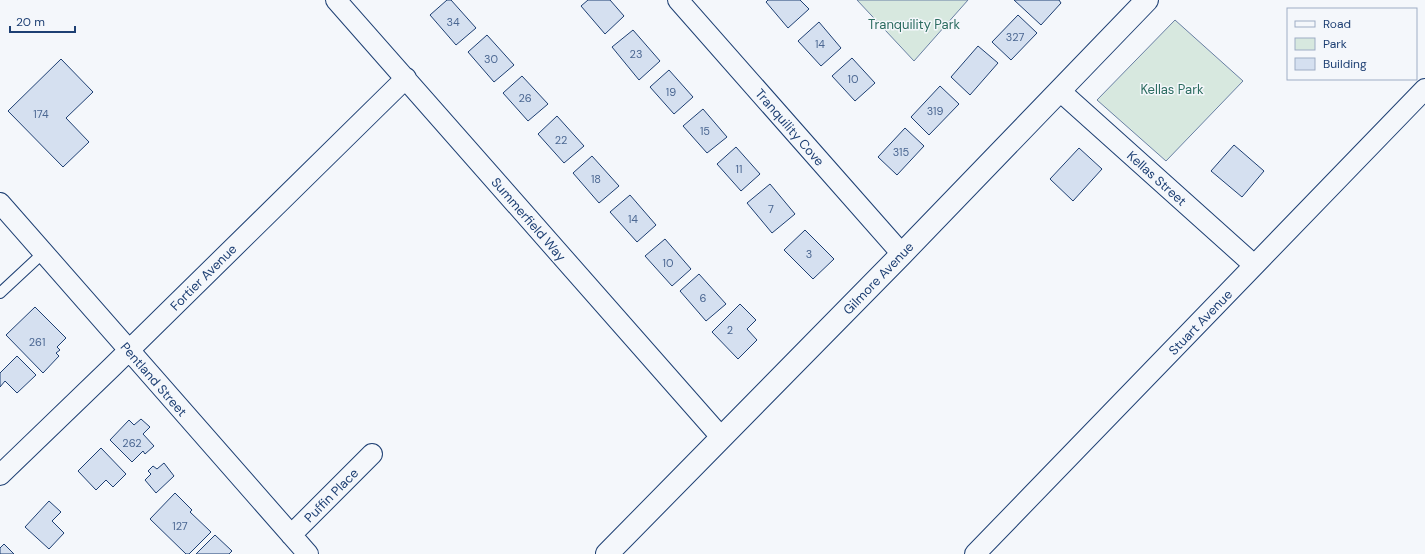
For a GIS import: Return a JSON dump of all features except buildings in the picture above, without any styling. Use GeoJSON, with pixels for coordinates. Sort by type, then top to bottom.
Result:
{"type":"FeatureCollection","features":[{"type":"Feature","properties":{"kind":"street","name":"Summerfield Way"},"geometry":{"type":"LineString","coordinates":[[336,0],[721,437]]}},
{"type":"Feature","properties":{"kind":"street","name":"Tranquility Cove"},"geometry":{"type":"LineString","coordinates":[[678,0],[902,254]]}},
{"type":"Feature","properties":{"kind":"street","name":"Gilmore Avenue"},"geometry":{"type":"LineString","coordinates":[[606,554],[902,254],[1148,0]]}},
{"type":"Feature","properties":{"kind":"street","name":"Fortier Avenue"},"geometry":{"type":"LineString","coordinates":[[0,475],[406,78]]}},
{"type":"Feature","properties":{"kind":"street","name":"Stuart Avenue"},"geometry":{"type":"LineString","coordinates":[[975,554],[1425,89]]}},
{"type":"Feature","properties":{"kind":"street","name":"Kellas Street"},"geometry":{"type":"LineString","coordinates":[[1060,91],[1254,265]]}},
{"type":"Feature","properties":{"kind":"street","name":"Pentland Street"},"geometry":{"type":"LineString","coordinates":[[0,204],[308,554]]}},
{"type":"Feature","properties":{"kind":"street","name":"Puffin Place"},"geometry":{"type":"LineString","coordinates":[[291,535],[372,454]]}},
{"type":"Feature","properties":{"kind":"lane"},"geometry":{"type":"LineString","coordinates":[[0,293],[44,253]]}},
{"type":"Feature","properties":{"kind":"green space","name":"Tranquility Park"},"geometry":{"type":"Polygon","coordinates":[[[857,0],[968,0],[914,61],[857,0]]]}},
{"type":"Feature","properties":{"kind":"green space","name":"Kellas Park"},"geometry":{"type":"Polygon","coordinates":[[[1175,20],[1243,81],[1166,161],[1097,100],[1175,20]]]}}]}
